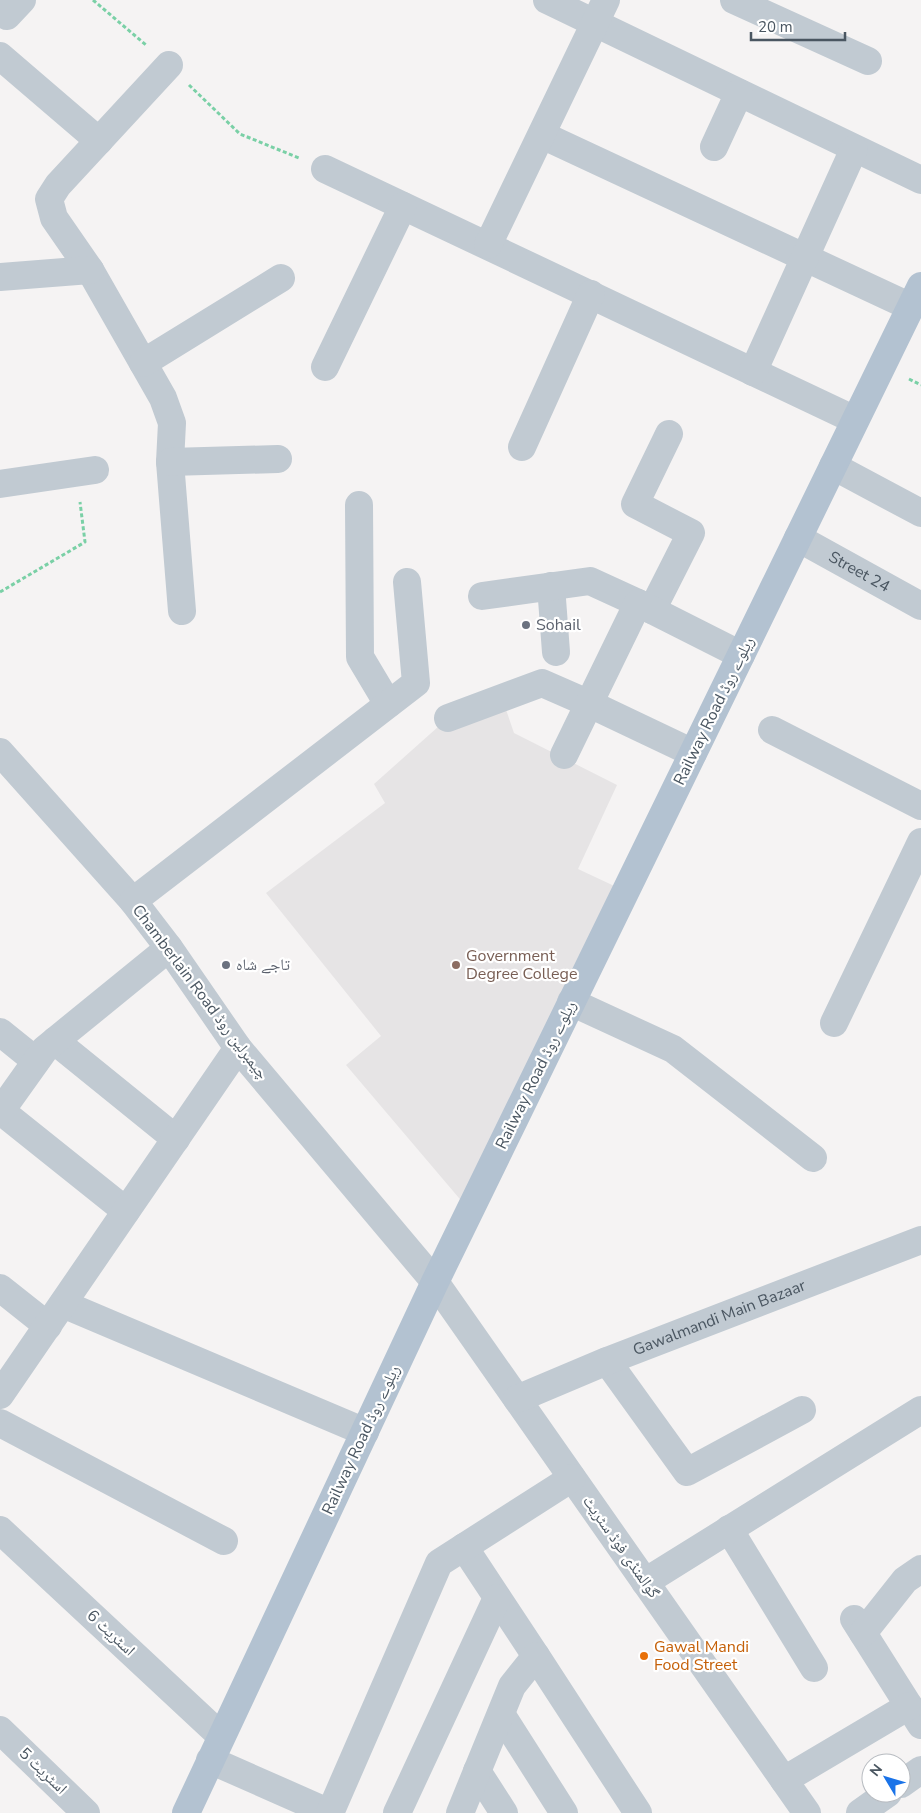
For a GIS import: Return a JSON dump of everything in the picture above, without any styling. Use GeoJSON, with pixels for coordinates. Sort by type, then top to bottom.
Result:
{"type":"FeatureCollection","features":[{"type":"Feature","properties":{"kind":"main road","name":"Railway Road ریلوے روڈ"},"geometry":{"type":"LineString","coordinates":[[186,1813],[435,1282],[916,296]]}},
{"type":"Feature","properties":{"kind":"street"},"geometry":{"type":"LineString","coordinates":[[0,10],[7,16],[22,0]]}},
{"type":"Feature","properties":{"kind":"street"},"geometry":{"type":"LineString","coordinates":[[547,0],[601,11],[739,93],[921,180]]}},
{"type":"Feature","properties":{"kind":"street"},"geometry":{"type":"LineString","coordinates":[[734,0],[868,61]]}},
{"type":"Feature","properties":{"kind":"street"},"geometry":{"type":"LineString","coordinates":[[488,245],[601,11]]}},
{"type":"Feature","properties":{"kind":"street"},"geometry":{"type":"LineString","coordinates":[[0,56],[99,140]]}},
{"type":"Feature","properties":{"kind":"street"},"geometry":{"type":"LineString","coordinates":[[169,65],[58,185],[49,199],[54,218],[90,270],[163,398],[172,423],[170,462],[182,612]]}},
{"type":"Feature","properties":{"kind":"street"},"geometry":{"type":"LineString","coordinates":[[714,147],[739,93]]}},
{"type":"Feature","properties":{"kind":"street"},"geometry":{"type":"LineString","coordinates":[[542,135],[805,258],[916,296]]}},
{"type":"Feature","properties":{"kind":"street"},"geometry":{"type":"LineString","coordinates":[[753,372],[854,149]]}},
{"type":"Feature","properties":{"kind":"street"},"geometry":{"type":"LineString","coordinates":[[325,169],[855,420]]}},
{"type":"Feature","properties":{"kind":"street"},"geometry":{"type":"LineString","coordinates":[[325,367],[403,206]]}},
{"type":"Feature","properties":{"kind":"street"},"geometry":{"type":"LineString","coordinates":[[0,277],[90,270]]}},
{"type":"Feature","properties":{"kind":"street"},"geometry":{"type":"LineString","coordinates":[[143,363],[281,278]]}},
{"type":"Feature","properties":{"kind":"street"},"geometry":{"type":"LineString","coordinates":[[522,447],[590,294]]}},
{"type":"Feature","properties":{"kind":"street"},"geometry":{"type":"LineString","coordinates":[[564,755],[590,704],[645,606],[691,534],[635,504],[669,434]]}},
{"type":"Feature","properties":{"kind":"street"},"geometry":{"type":"LineString","coordinates":[[170,462],[278,459]]}},
{"type":"Feature","properties":{"kind":"street"},"geometry":{"type":"LineString","coordinates":[[833,466],[921,514]]}},
{"type":"Feature","properties":{"kind":"street"},"geometry":{"type":"LineString","coordinates":[[0,484],[86,472]]}},
{"type":"Feature","properties":{"kind":"street"},"geometry":{"type":"LineString","coordinates":[[359,505],[360,657],[388,704]]}},
{"type":"Feature","properties":{"kind":"street","name":"Street 24"},"geometry":{"type":"LineString","coordinates":[[798,538],[921,606]]}},
{"type":"Feature","properties":{"kind":"street"},"geometry":{"type":"LineString","coordinates":[[482,596],[590,581],[645,606],[741,655]]}},
{"type":"Feature","properties":{"kind":"street"},"geometry":{"type":"LineString","coordinates":[[133,901],[416,683],[407,582]]}},
{"type":"Feature","properties":{"kind":"street"},"geometry":{"type":"LineString","coordinates":[[551,586],[556,652]]}},
{"type":"Feature","properties":{"kind":"street"},"geometry":{"type":"LineString","coordinates":[[448,718],[542,684],[590,704],[693,753]]}},
{"type":"Feature","properties":{"kind":"street"},"geometry":{"type":"LineString","coordinates":[[772,730],[921,806]]}},
{"type":"Feature","properties":{"kind":"street","name":"Chamberlain Road چیمبرلین روڈ"},"geometry":{"type":"LineString","coordinates":[[0,752],[133,901],[238,1048],[435,1282]]}},
{"type":"Feature","properties":{"kind":"street"},"geometry":{"type":"LineString","coordinates":[[834,1023],[921,842]]}},
{"type":"Feature","properties":{"kind":"street"},"geometry":{"type":"LineString","coordinates":[[126,1211],[1,1112],[45,1049],[168,948]]}},
{"type":"Feature","properties":{"kind":"street"},"geometry":{"type":"LineString","coordinates":[[571,1002],[673,1049],[814,1158]]}},
{"type":"Feature","properties":{"kind":"street"},"geometry":{"type":"LineString","coordinates":[[0,1032],[36,1061]]}},
{"type":"Feature","properties":{"kind":"street"},"geometry":{"type":"LineString","coordinates":[[55,1041],[176,1139]]}},
{"type":"Feature","properties":{"kind":"street"},"geometry":{"type":"LineString","coordinates":[[0,1395],[238,1048]]}},
{"type":"Feature","properties":{"kind":"street","name":"Gawalmandi Main Bazaar"},"geometry":{"type":"LineString","coordinates":[[517,1399],[607,1361],[921,1240]]}},
{"type":"Feature","properties":{"kind":"street","name":"گوالمنڈی فوڈ سٹریٹ"},"geometry":{"type":"LineString","coordinates":[[435,1282],[807,1813]]}},
{"type":"Feature","properties":{"kind":"street"},"geometry":{"type":"LineString","coordinates":[[0,1288],[55,1315],[364,1432]]}},
{"type":"Feature","properties":{"kind":"street"},"geometry":{"type":"LineString","coordinates":[[607,1361],[687,1472],[802,1410]]}},
{"type":"Feature","properties":{"kind":"street"},"geometry":{"type":"LineString","coordinates":[[645,1582],[921,1410]]}},
{"type":"Feature","properties":{"kind":"street"},"geometry":{"type":"LineString","coordinates":[[0,1423],[224,1541]]}},
{"type":"Feature","properties":{"kind":"street"},"geometry":{"type":"LineString","coordinates":[[330,1813],[439,1563],[572,1478]]}},
{"type":"Feature","properties":{"kind":"street"},"geometry":{"type":"LineString","coordinates":[[730,1529],[814,1668]]}},
{"type":"Feature","properties":{"kind":"street","name":"اسٹریٹ 6"},"geometry":{"type":"LineString","coordinates":[[0,1530],[216,1748],[330,1813]]}},
{"type":"Feature","properties":{"kind":"street"},"geometry":{"type":"LineString","coordinates":[[464,1547],[638,1813]]}},
{"type":"Feature","properties":{"kind":"street"},"geometry":{"type":"LineString","coordinates":[[784,1780],[915,1716],[859,1626],[905,1580],[921,1569]]}},
{"type":"Feature","properties":{"kind":"street"},"geometry":{"type":"LineString","coordinates":[[397,1813],[498,1598]]}},
{"type":"Feature","properties":{"kind":"street"},"geometry":{"type":"LineString","coordinates":[[460,1813],[512,1686],[536,1656]]}},
{"type":"Feature","properties":{"kind":"street"},"geometry":{"type":"LineString","coordinates":[[501,1714],[564,1813]]}},
{"type":"Feature","properties":{"kind":"street","name":"اسٹریٹ 5"},"geometry":{"type":"LineString","coordinates":[[0,1730],[86,1813]]}},
{"type":"Feature","properties":{"kind":"street"},"geometry":{"type":"LineString","coordinates":[[477,1771],[504,1813]]}},
{"type":"Feature","properties":{"kind":"street"},"geometry":{"type":"LineString","coordinates":[[860,1813],[874,1803]]}},
{"type":"Feature","properties":{"kind":"path"},"geometry":{"type":"LineString","coordinates":[[93,0],[169,65],[240,134],[325,169]]}},
{"type":"Feature","properties":{"kind":"path"},"geometry":{"type":"LineString","coordinates":[[0,592],[85,542],[86,472]]}},
{"type":"Feature","properties":{"kind":"shaded area","name":"Government Degree College"},"geometry":{"type":"Polygon","coordinates":[[[502,698],[514,733],[617,785],[578,869],[625,891],[470,1211],[346,1065],[381,1036],[266,893],[385,803],[374,784],[448,718],[502,698]]]}},
{"type":"Feature","properties":{"kind":"place","name":"Sohail"},"geometry":{"type":"Point","coordinates":[526,625]}},
{"type":"Feature","properties":{"kind":"place","name":"تاجے شاہ"},"geometry":{"type":"Point","coordinates":[226,965]}},
{"type":"Feature","properties":{"kind":"place","name":"Government Degree College"},"geometry":{"type":"Point","coordinates":[456,965]}},
{"type":"Feature","properties":{"kind":"place","name":"Gawal Mandi Food Street"},"geometry":{"type":"Point","coordinates":[644,1656]}}]}
